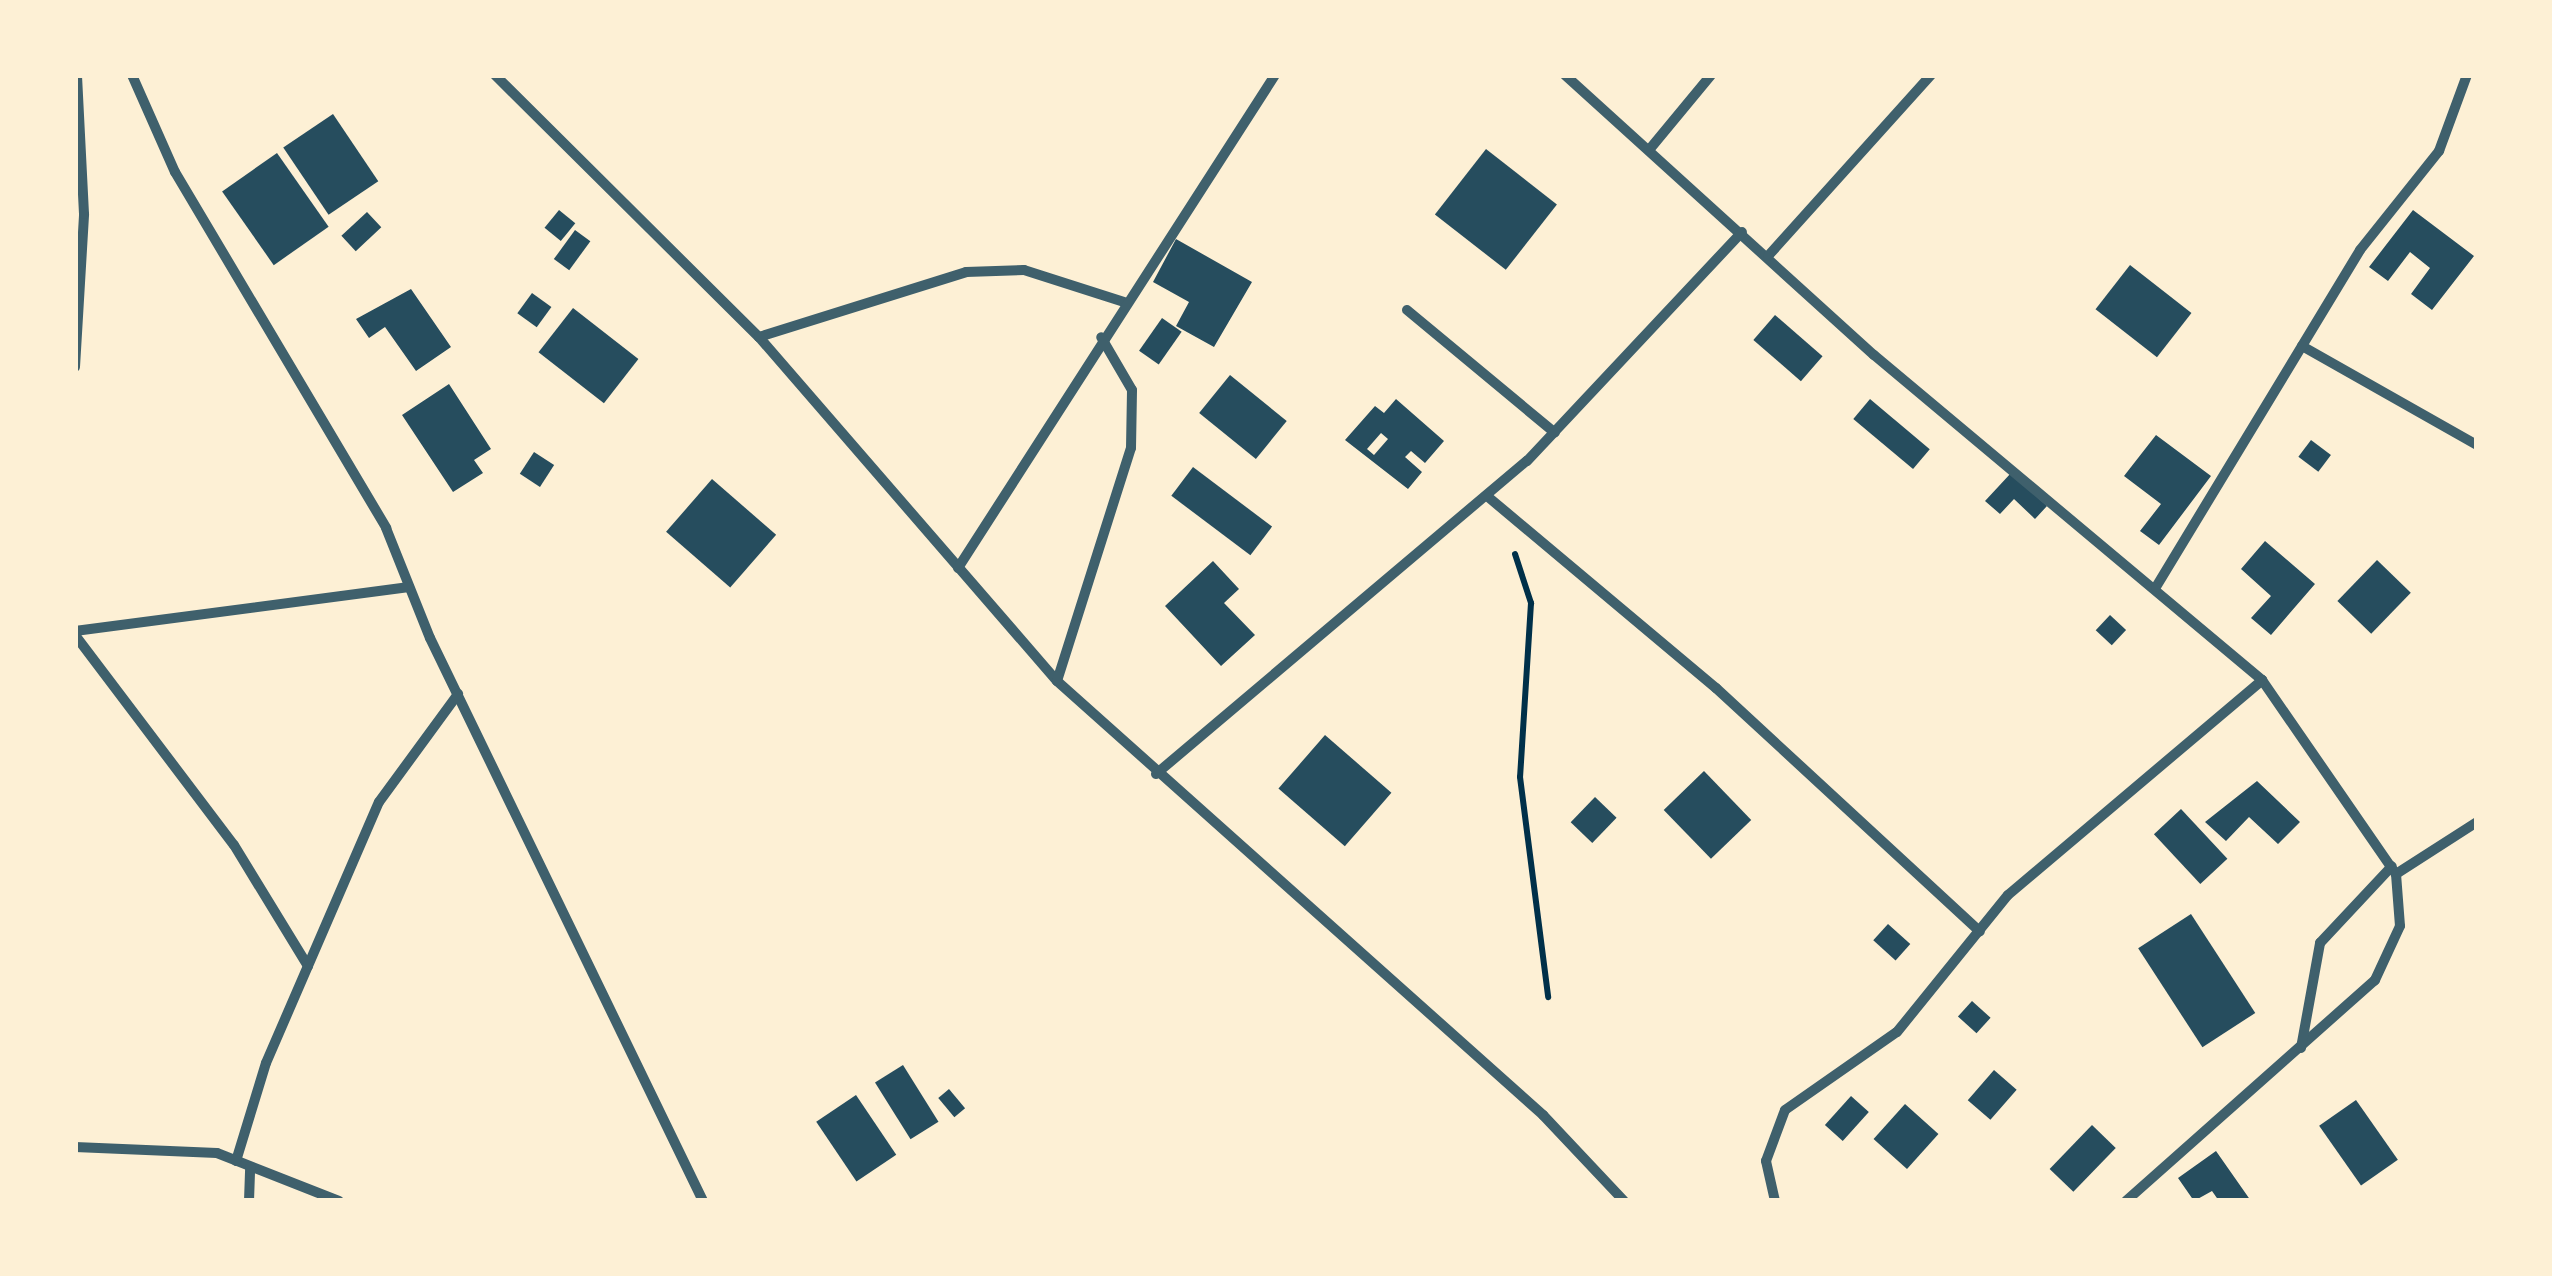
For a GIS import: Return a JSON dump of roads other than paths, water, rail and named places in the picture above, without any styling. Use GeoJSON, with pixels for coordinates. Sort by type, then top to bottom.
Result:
{"type":"FeatureCollection","features":[{"type":"Feature","properties":{"kind":"street"},"geometry":{"type":"LineString","coordinates":[[75,367],[84,214],[76,75]]}},
{"type":"Feature","properties":{"kind":"street"},"geometry":{"type":"LineString","coordinates":[[132,75],[175,172],[386,528],[458,694],[703,1201]]}},
{"type":"Feature","properties":{"kind":"street"},"geometry":{"type":"LineString","coordinates":[[495,75],[759,337],[1057,681],[1156,774],[1543,1115],[1624,1201]]}},
{"type":"Feature","properties":{"kind":"street"},"geometry":{"type":"LineString","coordinates":[[958,568],[1101,337],[1275,75]]}},
{"type":"Feature","properties":{"kind":"street"},"geometry":{"type":"LineString","coordinates":[[1566,75],[1768,256],[2262,680],[2394,870],[2392,958],[2301,1049],[2126,1201]]}},
{"type":"Feature","properties":{"kind":"street"},"geometry":{"type":"LineString","coordinates":[[1649,150],[1711,75]]}},
{"type":"Feature","properties":{"kind":"street"},"geometry":{"type":"LineString","coordinates":[[1768,256],[1931,75]]}},
{"type":"Feature","properties":{"kind":"street"},"geometry":{"type":"LineString","coordinates":[[2156,588],[2360,250],[2439,152],[2467,75]]}},
{"type":"Feature","properties":{"kind":"street"},"geometry":{"type":"LineString","coordinates":[[1156,774],[1487,496],[1554,433],[1742,232]]}},
{"type":"Feature","properties":{"kind":"street"},"geometry":{"type":"LineString","coordinates":[[759,337],[966,272],[1024,270],[1124,302]]}},
{"type":"Feature","properties":{"kind":"street"},"geometry":{"type":"LineString","coordinates":[[1407,310],[1554,433]]}},
{"type":"Feature","properties":{"kind":"street"},"geometry":{"type":"LineString","coordinates":[[1057,681],[1131,448],[1132,390],[1101,337]]}},
{"type":"Feature","properties":{"kind":"street"},"geometry":{"type":"LineString","coordinates":[[2302,346],[2477,445]]}},
{"type":"Feature","properties":{"kind":"street"},"geometry":{"type":"LineString","coordinates":[[1487,496],[1716,688],[1980,932]]}},
{"type":"Feature","properties":{"kind":"street"},"geometry":{"type":"LineString","coordinates":[[308,966],[234,845],[76,630],[410,586]]}},
{"type":"Feature","properties":{"kind":"street"},"geometry":{"type":"LineString","coordinates":[[1775,1201],[1766,1161],[1784,1110],[1898,1032],[1980,932],[2076,832],[2262,680]]}},
{"type":"Feature","properties":{"kind":"street"},"geometry":{"type":"LineString","coordinates":[[236,1161],[308,966],[379,802],[458,694]]}},
{"type":"Feature","properties":{"kind":"street"},"geometry":{"type":"LineString","coordinates":[[2301,1049],[2320,943],[2394,870],[2477,822]]}},
{"type":"Feature","properties":{"kind":"street"},"geometry":{"type":"LineString","coordinates":[[75,1148],[236,1161],[339,1201]]}},
{"type":"Feature","properties":{"kind":"street"},"geometry":{"type":"LineString","coordinates":[[249,1201],[250,1167]]}}]}
